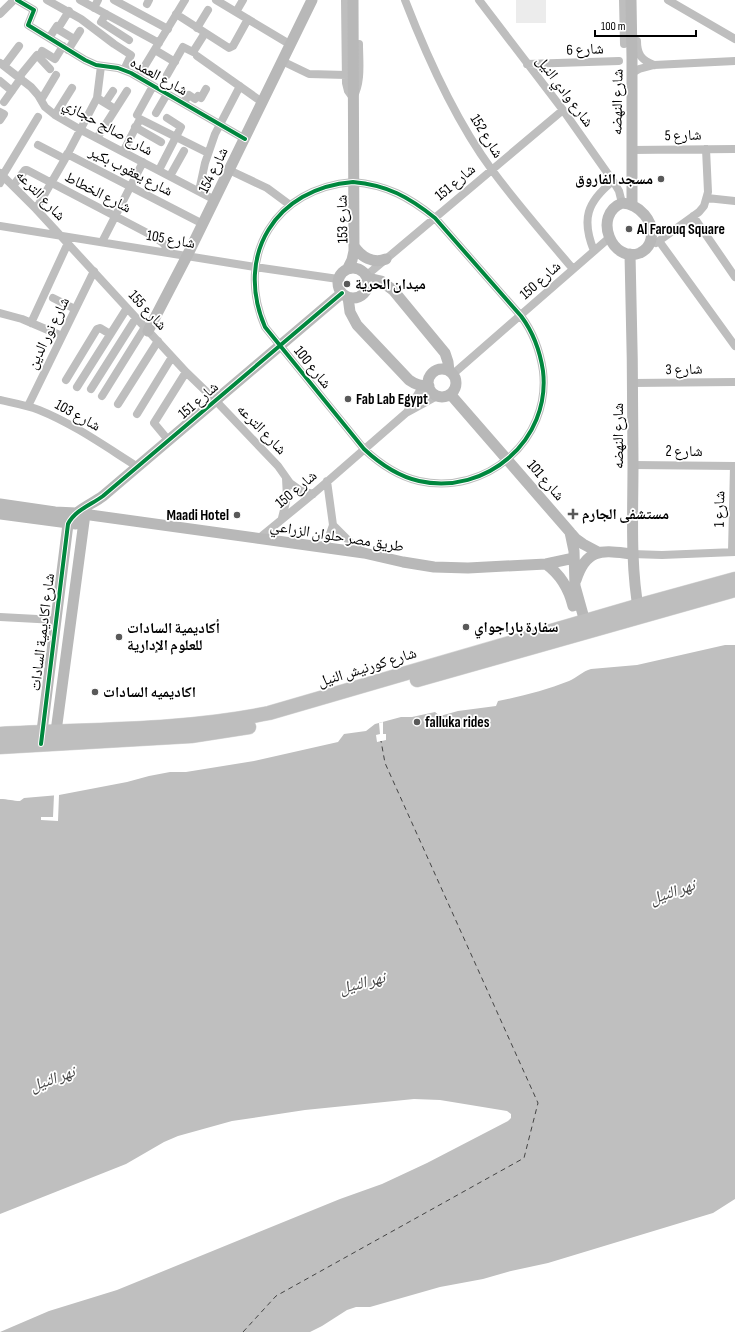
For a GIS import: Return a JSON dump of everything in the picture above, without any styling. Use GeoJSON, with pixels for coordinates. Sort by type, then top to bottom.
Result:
{"type":"FeatureCollection","features":[{"type":"Feature","properties":{"kind":"highway","name":"شارع كورنيش النيل"},"geometry":{"type":"LineString","coordinates":[[0,746],[41,738],[195,724],[269,713],[583,627],[638,611],[735,579]]}},
{"type":"Feature","properties":{"kind":"highway","name":"شارع كورنيش النيل"},"geometry":{"type":"LineString","coordinates":[[638,611],[735,590]]}},
{"type":"Feature","properties":{"kind":"highway","name":"شارع كورنيش النيل"},"geometry":{"type":"LineString","coordinates":[[0,734],[41,738]]}},
{"type":"Feature","properties":{"kind":"street"},"geometry":{"type":"LineString","coordinates":[[0,14],[14,0]]}},
{"type":"Feature","properties":{"kind":"street","name":"شارع العمده"},"geometry":{"type":"LineString","coordinates":[[17,0],[34,10],[28,25],[65,48],[85,60],[101,66],[112,66],[138,77],[245,139]]}},
{"type":"Feature","properties":{"kind":"street"},"geometry":{"type":"LineString","coordinates":[[47,0],[66,6],[114,44],[132,55],[124,70]]}},
{"type":"Feature","properties":{"kind":"street"},"geometry":{"type":"LineString","coordinates":[[80,0],[96,4],[106,14],[157,46],[175,62]]}},
{"type":"Feature","properties":{"kind":"street"},"geometry":{"type":"LineString","coordinates":[[114,0],[168,29]]}},
{"type":"Feature","properties":{"kind":"street"},"geometry":{"type":"LineString","coordinates":[[138,77],[185,0]]}},
{"type":"Feature","properties":{"kind":"street"},"geometry":{"type":"LineString","coordinates":[[216,0],[291,44]]}},
{"type":"Feature","properties":{"kind":"street"},"geometry":{"type":"LineString","coordinates":[[236,12],[243,0]]}},
{"type":"Feature","properties":{"kind":"street","name":"شارع 153"},"geometry":{"type":"LineString","coordinates":[[345,0],[347,87],[353,97],[354,246],[353,256],[348,268]]}},
{"type":"Feature","properties":{"kind":"street"},"geometry":{"type":"LineString","coordinates":[[353,0],[353,97]]}},
{"type":"Feature","properties":{"kind":"street","name":"شارع 153"},"geometry":{"type":"LineString","coordinates":[[353,97],[358,90],[359,82],[358,0]]}},
{"type":"Feature","properties":{"kind":"street","name":"شارع 152"},"geometry":{"type":"LineString","coordinates":[[405,0],[443,87],[467,132],[492,170],[573,269]]}},
{"type":"Feature","properties":{"kind":"street","name":"شارع وادي النيل"},"geometry":{"type":"LineString","coordinates":[[478,0],[563,110],[613,181],[627,204]]}},
{"type":"Feature","properties":{"kind":"street"},"geometry":{"type":"LineString","coordinates":[[622,0],[631,48],[644,60],[654,65]]}},
{"type":"Feature","properties":{"kind":"street","name":"شارع النهضه"},"geometry":{"type":"LineString","coordinates":[[627,204],[631,150],[631,0]]}},
{"type":"Feature","properties":{"kind":"street","name":"شارع النهضه"},"geometry":{"type":"LineString","coordinates":[[631,48],[636,0]]}},
{"type":"Feature","properties":{"kind":"street"},"geometry":{"type":"LineString","coordinates":[[668,0],[735,39]]}},
{"type":"Feature","properties":{"kind":"street","name":"شارع 154"},"geometry":{"type":"LineString","coordinates":[[146,329],[187,256],[215,200],[291,44],[310,1]]}},
{"type":"Feature","properties":{"kind":"street"},"geometry":{"type":"LineString","coordinates":[[49,38],[57,26],[59,27],[66,6]]}},
{"type":"Feature","properties":{"kind":"street"},"geometry":{"type":"LineString","coordinates":[[197,28],[208,10]]}},
{"type":"Feature","properties":{"kind":"street"},"geometry":{"type":"LineString","coordinates":[[106,14],[101,22],[129,40]]}},
{"type":"Feature","properties":{"kind":"street"},"geometry":{"type":"LineString","coordinates":[[176,14],[230,48],[233,46],[248,19]]}},
{"type":"Feature","properties":{"kind":"street"},"geometry":{"type":"LineString","coordinates":[[59,30],[74,40]]}},
{"type":"Feature","properties":{"kind":"street"},"geometry":{"type":"LineString","coordinates":[[42,51],[55,59],[74,40],[80,31]]}},
{"type":"Feature","properties":{"kind":"street"},"geometry":{"type":"LineString","coordinates":[[167,75],[184,47],[193,52],[205,33]]}},
{"type":"Feature","properties":{"kind":"street"},"geometry":{"type":"LineString","coordinates":[[2,65],[19,46]]}},
{"type":"Feature","properties":{"kind":"street"},"geometry":{"type":"LineString","coordinates":[[4,102],[37,55],[53,72],[41,100]]}},
{"type":"Feature","properties":{"kind":"street"},"geometry":{"type":"LineString","coordinates":[[197,56],[262,102]]}},
{"type":"Feature","properties":{"kind":"street"},"geometry":{"type":"LineString","coordinates":[[282,61],[309,74],[346,74]]}},
{"type":"Feature","properties":{"kind":"street","name":"شارع 6"},"geometry":{"type":"LineString","coordinates":[[528,64],[619,62]]}},
{"type":"Feature","properties":{"kind":"street"},"geometry":{"type":"LineString","coordinates":[[632,73],[654,65],[735,62]]}},
{"type":"Feature","properties":{"kind":"street","name":"شارع صالح حجازي"},"geometry":{"type":"LineString","coordinates":[[2,65],[35,90],[45,107],[55,115],[215,200]]}},
{"type":"Feature","properties":{"kind":"street"},"geometry":{"type":"LineString","coordinates":[[36,209],[81,130],[97,98],[101,66]]}},
{"type":"Feature","properties":{"kind":"street"},"geometry":{"type":"LineString","coordinates":[[0,81],[12,92]]}},
{"type":"Feature","properties":{"kind":"street"},"geometry":{"type":"LineString","coordinates":[[123,152],[153,86]]}},
{"type":"Feature","properties":{"kind":"street"},"geometry":{"type":"LineString","coordinates":[[199,191],[208,153],[219,124],[240,86]]}},
{"type":"Feature","properties":{"kind":"street"},"geometry":{"type":"LineString","coordinates":[[55,115],[72,88]]}},
{"type":"Feature","properties":{"kind":"street"},"geometry":{"type":"LineString","coordinates":[[183,103],[189,95],[195,99],[198,96],[201,98],[206,89]]}},
{"type":"Feature","properties":{"kind":"street"},"geometry":{"type":"LineString","coordinates":[[105,103],[113,90]]}},
{"type":"Feature","properties":{"kind":"street"},"geometry":{"type":"LineString","coordinates":[[97,138],[127,91]]}},
{"type":"Feature","properties":{"kind":"street"},"geometry":{"type":"LineString","coordinates":[[156,113],[167,94]]}},
{"type":"Feature","properties":{"kind":"street"},"geometry":{"type":"LineString","coordinates":[[97,98],[115,109]]}},
{"type":"Feature","properties":{"kind":"street","name":"شارع 151"},"geometry":{"type":"LineString","coordinates":[[367,277],[386,259],[563,110]]}},
{"type":"Feature","properties":{"kind":"street"},"geometry":{"type":"LineString","coordinates":[[1,177],[38,117]]}},
{"type":"Feature","properties":{"kind":"street"},"geometry":{"type":"LineString","coordinates":[[139,117],[208,153]]}},
{"type":"Feature","properties":{"kind":"street"},"geometry":{"type":"LineString","coordinates":[[159,170],[180,127],[167,118]]}},
{"type":"Feature","properties":{"kind":"street"},"geometry":{"type":"LineString","coordinates":[[135,127],[161,142]]}},
{"type":"Feature","properties":{"kind":"street","name":"شارع يعقوب بكير"},"geometry":{"type":"LineString","coordinates":[[38,144],[130,187],[203,224]]}},
{"type":"Feature","properties":{"kind":"street"},"geometry":{"type":"LineString","coordinates":[[647,247],[651,240],[652,232],[650,224],[642,212],[627,204],[616,205],[607,217],[607,231],[609,238],[618,249],[624,252],[637,254],[659,240],[699,212],[704,206],[708,192],[706,148]]}},
{"type":"Feature","properties":{"kind":"street","name":"شارع 5"},"geometry":{"type":"LineString","coordinates":[[631,150],[706,148],[735,149]]}},
{"type":"Feature","properties":{"kind":"street"},"geometry":{"type":"LineString","coordinates":[[170,176],[184,151]]}},
{"type":"Feature","properties":{"kind":"street"},"geometry":{"type":"LineString","coordinates":[[102,242],[143,162]]}},
{"type":"Feature","properties":{"kind":"street","name":"شارع الخطاط"},"geometry":{"type":"LineString","coordinates":[[13,186],[26,170],[159,239],[171,253]]}},
{"type":"Feature","properties":{"kind":"street"},"geometry":{"type":"LineString","coordinates":[[229,170],[267,188],[290,206]]}},
{"type":"Feature","properties":{"kind":"street","name":"شارع الترعه"},"geometry":{"type":"LineString","coordinates":[[1,177],[13,186],[65,240]]}},
{"type":"Feature","properties":{"kind":"street"},"geometry":{"type":"LineString","coordinates":[[594,251],[589,239],[587,227],[588,215],[598,194],[613,181]]}},
{"type":"Feature","properties":{"kind":"street","name":"شارع 100"},"geometry":{"type":"LineString","coordinates":[[353,182],[368,183],[397,192],[435,218],[521,316],[529,326],[536,340],[542,360],[545,386],[539,413],[531,432],[521,446],[508,459],[495,468],[473,478],[450,483],[434,484],[403,476],[376,460],[364,449],[265,327],[260,316],[254,292],[255,267],[267,233],[281,214],[290,206],[313,191],[326,186],[353,182]]}},
{"type":"Feature","properties":{"kind":"street"},"geometry":{"type":"LineString","coordinates":[[707,198],[735,201]]}},
{"type":"Feature","properties":{"kind":"street"},"geometry":{"type":"LineString","coordinates":[[693,216],[735,277]]}},
{"type":"Feature","properties":{"kind":"street","name":"شارع 105"},"geometry":{"type":"LineString","coordinates":[[0,226],[65,240],[102,242],[338,279]]}},
{"type":"Feature","properties":{"kind":"street","name":"شارع 150"},"geometry":{"type":"LineString","coordinates":[[451,372],[521,316],[609,238]]}},
{"type":"Feature","properties":{"kind":"street"},"geometry":{"type":"LineString","coordinates":[[31,323],[65,240]]}},
{"type":"Feature","properties":{"kind":"street","name":"شارع 155"},"geometry":{"type":"LineString","coordinates":[[65,240],[186,372],[216,401]]}},
{"type":"Feature","properties":{"kind":"street"},"geometry":{"type":"LineString","coordinates":[[659,240],[735,346]]}},
{"type":"Feature","properties":{"kind":"street"},"geometry":{"type":"LineString","coordinates":[[354,246],[361,255],[370,260],[381,261],[386,259]]}},
{"type":"Feature","properties":{"kind":"street","name":"شارع النهضه"},"geometry":{"type":"LineString","coordinates":[[630,254],[633,465],[632,554],[638,611]]}},
{"type":"Feature","properties":{"kind":"street"},"geometry":{"type":"LineString","coordinates":[[429,387],[415,384],[409,380],[357,325],[350,312],[345,295],[338,286],[338,279],[342,272],[348,268],[358,268],[367,277],[381,281],[393,290],[445,353],[451,372],[456,380],[456,386],[451,394],[444,397],[432,393],[429,387],[430,378],[434,372],[441,370],[451,372]]}},
{"type":"Feature","properties":{"kind":"street","name":"شارع نور الدين"},"geometry":{"type":"LineString","coordinates":[[28,406],[94,271]]}},
{"type":"Feature","properties":{"kind":"street"},"geometry":{"type":"LineString","coordinates":[[345,295],[353,298],[362,295],[368,287],[367,277]]}},
{"type":"Feature","properties":{"kind":"street","name":"شارع 151"},"geometry":{"type":"LineString","coordinates":[[68,524],[82,517],[103,496],[280,346],[345,295]]}},
{"type":"Feature","properties":{"kind":"street"},"geometry":{"type":"LineString","coordinates":[[53,298],[75,309]]}},
{"type":"Feature","properties":{"kind":"street"},"geometry":{"type":"LineString","coordinates":[[77,387],[127,308]]}},
{"type":"Feature","properties":{"kind":"street"},"geometry":{"type":"LineString","coordinates":[[0,313],[31,323],[62,336]]}},
{"type":"Feature","properties":{"kind":"street"},"geometry":{"type":"LineString","coordinates":[[91,389],[136,318]]}},
{"type":"Feature","properties":{"kind":"street"},"geometry":{"type":"LineString","coordinates":[[66,380],[98,328],[110,334]]}},
{"type":"Feature","properties":{"kind":"street"},"geometry":{"type":"LineString","coordinates":[[102,396],[146,329]]}},
{"type":"Feature","properties":{"kind":"street"},"geometry":{"type":"LineString","coordinates":[[118,404],[158,341]]}},
{"type":"Feature","properties":{"kind":"street"},"geometry":{"type":"LineString","coordinates":[[137,414],[172,357]]}},
{"type":"Feature","properties":{"kind":"street"},"geometry":{"type":"LineString","coordinates":[[169,441],[154,423],[186,372]]}},
{"type":"Feature","properties":{"kind":"street","name":"شارع 3"},"geometry":{"type":"LineString","coordinates":[[632,383],[735,382]]}},
{"type":"Feature","properties":{"kind":"street","name":"شارع 150"},"geometry":{"type":"LineString","coordinates":[[406,413],[419,392],[429,387]]}},
{"type":"Feature","properties":{"kind":"street","name":"شارع 101"},"geometry":{"type":"LineString","coordinates":[[451,394],[570,531],[583,544],[598,552]]}},
{"type":"Feature","properties":{"kind":"street","name":"شارع 150"},"geometry":{"type":"LineString","coordinates":[[258,539],[406,413],[438,396]]}},
{"type":"Feature","properties":{"kind":"street","name":"شارع 103"},"geometry":{"type":"LineString","coordinates":[[0,400],[28,406],[58,419],[138,467]]}},
{"type":"Feature","properties":{"kind":"street","name":"شارع الترعه"},"geometry":{"type":"LineString","coordinates":[[216,401],[278,466],[286,478],[302,491],[312,494]]}},
{"type":"Feature","properties":{"kind":"street","name":"شارع 2"},"geometry":{"type":"LineString","coordinates":[[633,465],[734,466]]}},
{"type":"Feature","properties":{"kind":"street","name":"شارع 1"},"geometry":{"type":"LineString","coordinates":[[733,552],[734,466]]}},
{"type":"Feature","properties":{"kind":"street","name":"شارع الترعه"},"geometry":{"type":"LineString","coordinates":[[282,518],[287,498],[286,478]]}},
{"type":"Feature","properties":{"kind":"street"},"geometry":{"type":"LineString","coordinates":[[322,547],[329,537],[333,525],[327,481]]}},
{"type":"Feature","properties":{"kind":"street"},"geometry":{"type":"LineString","coordinates":[[103,496],[104,507],[108,518]]}},
{"type":"Feature","properties":{"kind":"street"},"geometry":{"type":"LineString","coordinates":[[0,504],[82,517]]}},
{"type":"Feature","properties":{"kind":"street"},"geometry":{"type":"LineString","coordinates":[[0,514],[68,524]]}},
{"type":"Feature","properties":{"kind":"street","name":"طريق مصر حلوان الزراعي"},"geometry":{"type":"LineString","coordinates":[[82,517],[96,516],[322,547],[364,553],[403,562],[451,568],[546,564],[574,558]]}},
{"type":"Feature","properties":{"kind":"street","name":"شارع اكاديمية السادات"},"geometry":{"type":"LineString","coordinates":[[56,737],[72,612],[82,517]]}},
{"type":"Feature","properties":{"kind":"street","name":"شارع اكاديمية السادات"},"geometry":{"type":"LineString","coordinates":[[41,738],[68,524]]}},
{"type":"Feature","properties":{"kind":"street"},"geometry":{"type":"LineString","coordinates":[[333,525],[351,543],[364,553]]}},
{"type":"Feature","properties":{"kind":"street"},"geometry":{"type":"LineString","coordinates":[[570,531],[574,558],[574,597]]}},
{"type":"Feature","properties":{"kind":"street"},"geometry":{"type":"LineString","coordinates":[[575,582],[582,566],[592,555],[598,552],[662,555],[733,552]]}},
{"type":"Feature","properties":{"kind":"street"},"geometry":{"type":"LineString","coordinates":[[546,564],[559,575],[574,597],[583,627]]}},
{"type":"Feature","properties":{"kind":"street"},"geometry":{"type":"LineString","coordinates":[[0,618],[57,615],[72,612]]}},
{"type":"Feature","properties":{"kind":"shaded area"},"geometry":{"type":"Polygon","coordinates":[[[516,0],[546,0],[546,23],[516,23],[516,0]]]}},
{"type":"Feature","properties":{"kind":"water","name":"نهر النيل"},"geometry":{"type":"Polygon","coordinates":[[[725,645],[735,645],[735,1199],[713,1213],[548,1263],[483,1279],[440,1287],[370,1307],[356,1307],[347,1310],[310,1332],[0,1332],[49,1311],[117,1290],[340,1199],[382,1184],[427,1163],[508,1121],[511,1118],[511,1114],[507,1111],[440,1100],[414,1099],[305,1110],[232,1121],[178,1136],[164,1142],[126,1164],[0,1214],[0,799],[20,801],[24,798],[59,795],[170,772],[186,772],[254,761],[338,742],[344,734],[366,731],[375,724],[401,717],[412,717],[435,712],[440,716],[458,711],[496,706],[498,701],[552,687],[569,681],[591,669],[637,665],[725,645]]]}},
{"type":"Feature","properties":{"kind":"pier"},"geometry":{"type":"Polygon","coordinates":[[[383,722],[383,734],[386,734],[386,740],[377,742],[376,735],[380,734],[379,723],[383,722]]]}},
{"type":"Feature","properties":{"kind":"pier"},"geometry":{"type":"Polygon","coordinates":[[[54,795],[59,795],[58,821],[41,820],[41,817],[53,817],[54,795]]]}},
{"type":"Feature","properties":{"kind":"ferry route"},"geometry":{"type":"LineString","coordinates":[[243,1332],[276,1296],[524,1158],[538,1103],[385,763],[381,741]]}},
{"type":"Feature","properties":{"kind":"cycle path"},"geometry":{"type":"LineString","coordinates":[[17,0],[34,10],[28,25],[85,60],[96,65],[118,68],[131,73],[245,139]]}},
{"type":"Feature","properties":{"kind":"cycle path"},"geometry":{"type":"LineString","coordinates":[[353,182],[376,186],[397,193],[407,198],[435,218],[521,316],[532,335],[538,349],[543,371],[543,396],[536,419],[525,440],[509,458],[490,471],[468,480],[444,483],[411,479],[389,469],[364,449],[265,327],[257,300],[255,275],[259,251],[268,230],[283,212],[302,197],[326,187],[353,182]]}},
{"type":"Feature","properties":{"kind":"cycle path"},"geometry":{"type":"LineString","coordinates":[[41,744],[68,524],[71,519],[79,511],[103,496],[342,293]]}},
{"type":"Feature","properties":{"kind":"place","name":"مسجد الفاروق"},"geometry":{"type":"Point","coordinates":[661,179]}},
{"type":"Feature","properties":{"kind":"place","name":"Al Farouq Square"},"geometry":{"type":"Point","coordinates":[629,229]}},
{"type":"Feature","properties":{"kind":"place","name":"ميدان الحرية"},"geometry":{"type":"Point","coordinates":[347,284]}},
{"type":"Feature","properties":{"kind":"place","name":"Fab Lab Egypt"},"geometry":{"type":"Point","coordinates":[348,399]}},
{"type":"Feature","properties":{"kind":"place","name":"مستشفى الجارم"},"geometry":{"type":"Point","coordinates":[573,514]}},
{"type":"Feature","properties":{"kind":"place","name":"Maadi Hotel"},"geometry":{"type":"Point","coordinates":[237,515]}},
{"type":"Feature","properties":{"kind":"place","name":"سفارة باراجواي"},"geometry":{"type":"Point","coordinates":[466,627]}},
{"type":"Feature","properties":{"kind":"place","name":"أكاديمية السادات للعلوم الإدارية"},"geometry":{"type":"Point","coordinates":[119,637]}},
{"type":"Feature","properties":{"kind":"place","name":"اكاديميه السادات"},"geometry":{"type":"Point","coordinates":[95,692]}},
{"type":"Feature","properties":{"kind":"place","name":"falluka rides"},"geometry":{"type":"Point","coordinates":[417,722]}}]}
